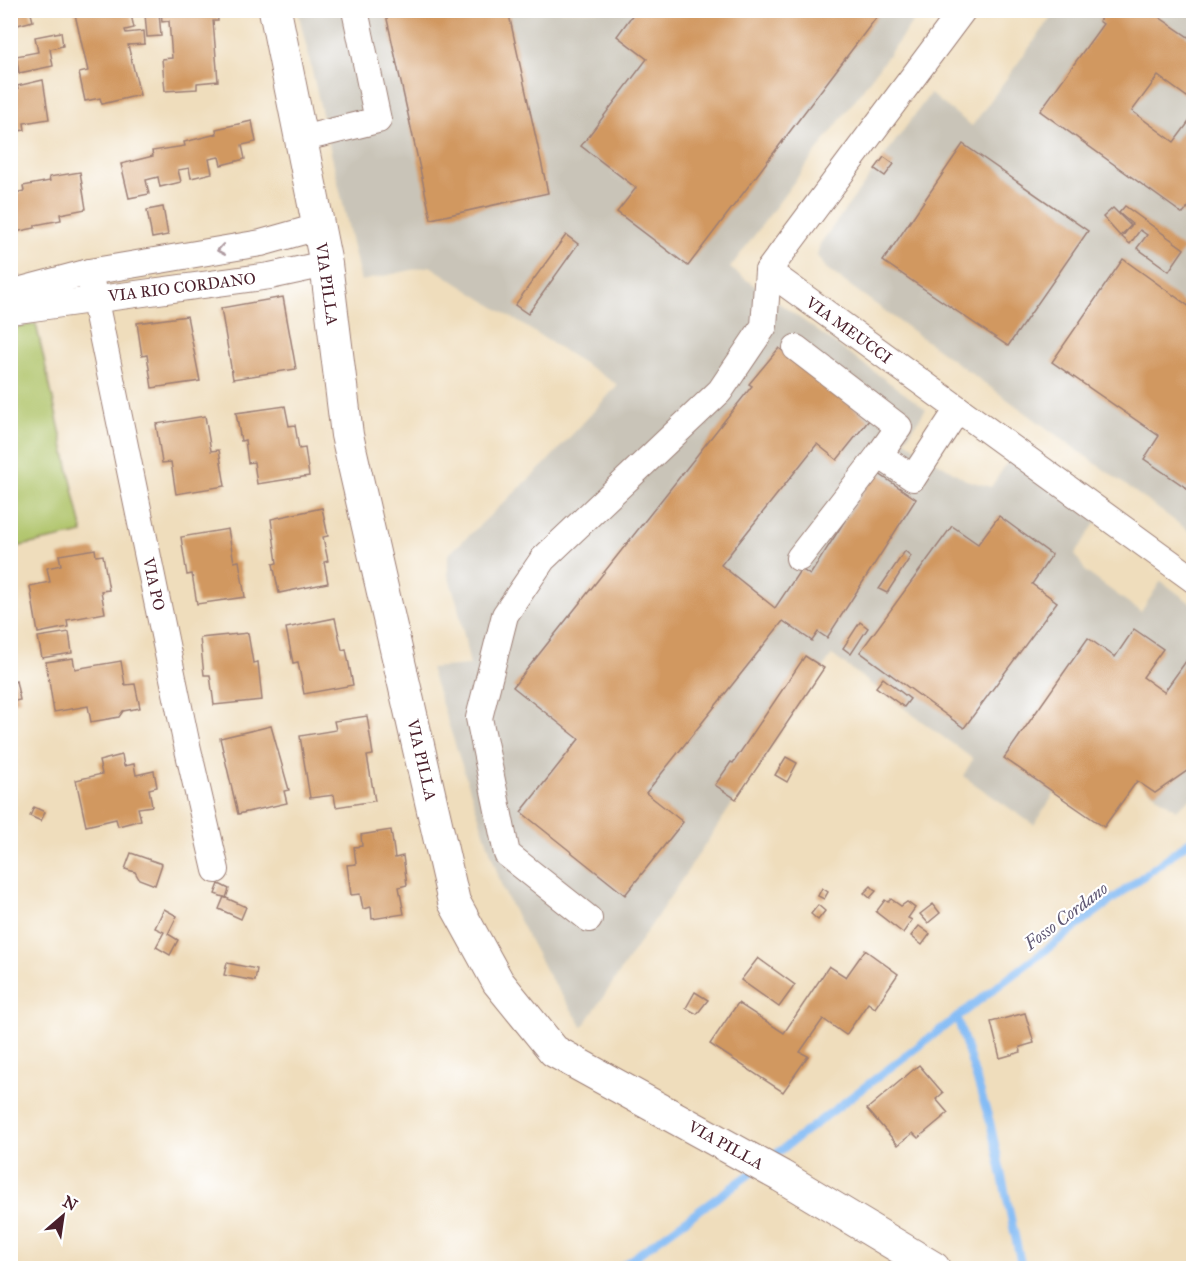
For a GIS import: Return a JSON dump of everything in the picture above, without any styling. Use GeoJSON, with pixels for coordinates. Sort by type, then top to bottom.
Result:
{"type":"FeatureCollection","features":[{"type":"Feature","properties":{"kind":"main road","name":"VIA PILLA"},"geometry":{"type":"LineString","coordinates":[[275,10],[326,264],[346,435],[454,902],[498,982],[554,1051],[781,1176],[934,1269]]}},
{"type":"Feature","properties":{"kind":"street"},"geometry":{"type":"LineString","coordinates":[[301,139],[378,120],[355,10]]}},
{"type":"Feature","properties":{"kind":"street"},"geometry":{"type":"LineString","coordinates":[[589,919],[507,854],[479,718],[505,615],[543,559],[720,391],[764,326],[768,271],[963,10]]}},
{"type":"Feature","properties":{"kind":"street","name":"VIA RIO CORDANO"},"geometry":{"type":"LineString","coordinates":[[10,293],[89,272],[261,243],[318,227]]}},
{"type":"Feature","properties":{"kind":"street","name":"VIA RIO CORDANO"},"geometry":{"type":"LineString","coordinates":[[261,243],[270,276]]}},
{"type":"Feature","properties":{"kind":"street","name":"VIA RIO CORDANO"},"geometry":{"type":"LineString","coordinates":[[10,311],[270,276],[326,264]]}},
{"type":"Feature","properties":{"kind":"street","name":"VIA MEUCCI"},"geometry":{"type":"LineString","coordinates":[[768,271],[1194,580]]}},
{"type":"Feature","properties":{"kind":"street","name":"VIA RIO CORDANO"},"geometry":{"type":"LineString","coordinates":[[89,272],[94,298]]}},
{"type":"Feature","properties":{"kind":"street","name":"VIA PO"},"geometry":{"type":"LineString","coordinates":[[94,298],[186,741],[216,870]]}},
{"type":"Feature","properties":{"kind":"street"},"geometry":{"type":"LineString","coordinates":[[796,348],[899,427],[799,558]]}},
{"type":"Feature","properties":{"kind":"street"},"geometry":{"type":"LineString","coordinates":[[879,455],[913,478],[958,409]]}},
{"type":"Feature","properties":{"kind":"shaded area"},"geometry":{"type":"Polygon","coordinates":[[[298,11],[921,11],[730,268],[926,409],[905,440],[923,453],[966,480],[991,487],[1009,460],[1097,520],[1075,554],[1086,572],[1141,612],[1161,581],[1193,605],[1193,797],[1176,810],[1137,781],[1104,827],[1055,793],[1034,825],[963,776],[973,759],[832,655],[583,1027],[547,973],[503,890],[430,668],[470,665],[457,602],[448,575],[448,555],[545,464],[618,385],[430,266],[361,281],[298,11]]]}},
{"type":"Feature","properties":{"kind":"shaded area"},"geometry":{"type":"Polygon","coordinates":[[[1056,11],[1193,11],[1193,534],[827,269],[817,256],[820,244],[930,94],[972,126],[1056,11]]]}},
{"type":"Feature","properties":{"kind":"green space"},"geometry":{"type":"Polygon","coordinates":[[[36,324],[83,533],[11,548],[11,328],[36,324]]]}},
{"type":"Feature","properties":{"kind":"building"},"geometry":{"type":"Polygon","coordinates":[[[10,10],[30,10],[33,21],[10,27],[10,10]]]}},
{"type":"Feature","properties":{"kind":"building"},"geometry":{"type":"Polygon","coordinates":[[[74,10],[130,10],[134,28],[125,30],[126,33],[144,31],[145,44],[128,45],[140,95],[102,104],[100,98],[85,101],[79,73],[88,71],[74,10]]]}},
{"type":"Feature","properties":{"kind":"building"},"geometry":{"type":"Polygon","coordinates":[[[161,10],[217,10],[218,21],[213,21],[218,81],[197,83],[197,89],[165,91],[162,59],[172,58],[169,21],[162,22],[161,10]]]}},
{"type":"Feature","properties":{"kind":"building"},"geometry":{"type":"Polygon","coordinates":[[[385,10],[508,10],[548,193],[431,219],[385,10]]]}},
{"type":"Feature","properties":{"kind":"building"},"geometry":{"type":"Polygon","coordinates":[[[636,10],[882,10],[688,266],[617,212],[636,188],[581,146],[647,59],[617,36],[636,10]]]}},
{"type":"Feature","properties":{"kind":"building"},"geometry":{"type":"Polygon","coordinates":[[[1106,10],[1158,10],[1156,15],[1194,41],[1194,102],[1158,76],[1132,111],[1174,142],[1194,115],[1194,200],[1183,214],[1040,111],[1103,24],[1099,21],[1106,10]]]}},
{"type":"Feature","properties":{"kind":"building"},"geometry":{"type":"Polygon","coordinates":[[[159,12],[161,36],[147,37],[145,14],[159,12]]]}},
{"type":"Feature","properties":{"kind":"building"},"geometry":{"type":"Polygon","coordinates":[[[61,32],[63,46],[50,49],[53,66],[19,73],[16,56],[38,52],[35,37],[61,32]]]}},
{"type":"Feature","properties":{"kind":"building"},"geometry":{"type":"Polygon","coordinates":[[[43,80],[49,119],[24,123],[25,130],[10,132],[10,90],[43,80]]]}},
{"type":"Feature","properties":{"kind":"building"},"geometry":{"type":"Polygon","coordinates":[[[252,121],[256,142],[242,145],[245,159],[221,165],[219,157],[209,159],[212,173],[191,178],[189,168],[178,170],[181,182],[160,187],[158,177],[146,180],[149,194],[129,198],[121,164],[153,156],[152,151],[185,146],[184,142],[217,134],[216,129],[252,121]]]}},
{"type":"Feature","properties":{"kind":"building"},"geometry":{"type":"Polygon","coordinates":[[[963,144],[1088,231],[1008,346],[883,261],[963,144]]]}},
{"type":"Feature","properties":{"kind":"building"},"geometry":{"type":"Polygon","coordinates":[[[884,157],[894,164],[885,176],[875,169],[884,157]]]}},
{"type":"Feature","properties":{"kind":"building"},"geometry":{"type":"Polygon","coordinates":[[[80,172],[86,209],[60,214],[61,220],[10,233],[10,194],[24,191],[23,186],[50,181],[49,177],[80,172]]]}},
{"type":"Feature","properties":{"kind":"building"},"geometry":{"type":"Polygon","coordinates":[[[1125,206],[1184,249],[1169,271],[1137,248],[1147,235],[1140,230],[1130,244],[1122,237],[1132,224],[1119,213],[1125,206]]]}},
{"type":"Feature","properties":{"kind":"building"},"geometry":{"type":"Polygon","coordinates":[[[163,207],[168,235],[152,238],[147,210],[163,207]]]}},
{"type":"Feature","properties":{"kind":"building"},"geometry":{"type":"Polygon","coordinates":[[[1113,208],[1131,226],[1120,236],[1103,217],[1113,208]]]}},
{"type":"Feature","properties":{"kind":"building"},"geometry":{"type":"Polygon","coordinates":[[[566,235],[578,244],[528,314],[515,305],[566,235]]]}},
{"type":"Feature","properties":{"kind":"building"},"geometry":{"type":"Polygon","coordinates":[[[1123,259],[1194,310],[1194,493],[1144,459],[1159,436],[1052,362],[1123,259]]]}},
{"type":"Feature","properties":{"kind":"building"},"geometry":{"type":"Polygon","coordinates":[[[283,297],[296,369],[233,379],[221,308],[283,297]]]}},
{"type":"Feature","properties":{"kind":"building"},"geometry":{"type":"Polygon","coordinates":[[[187,316],[200,381],[152,388],[147,355],[142,356],[137,323],[187,316]]]}},
{"type":"Feature","properties":{"kind":"building"},"geometry":{"type":"Polygon","coordinates":[[[779,348],[869,420],[837,460],[817,444],[721,565],[775,608],[801,569],[810,575],[876,472],[916,499],[827,638],[818,632],[812,641],[783,621],[646,793],[683,822],[625,895],[521,812],[579,739],[513,687],[752,386],[749,384],[779,348]]]}},
{"type":"Feature","properties":{"kind":"building"},"geometry":{"type":"Polygon","coordinates":[[[285,406],[289,426],[295,425],[299,449],[305,448],[309,476],[257,484],[254,462],[248,463],[245,440],[241,441],[236,413],[285,406]]]}},
{"type":"Feature","properties":{"kind":"building"},"geometry":{"type":"Polygon","coordinates":[[[205,416],[211,451],[219,450],[225,486],[176,494],[171,462],[162,463],[156,424],[205,416]]]}},
{"type":"Feature","properties":{"kind":"building"},"geometry":{"type":"Polygon","coordinates":[[[322,508],[328,536],[323,537],[328,561],[324,562],[328,583],[279,593],[273,564],[277,563],[271,519],[322,508]]]}},
{"type":"Feature","properties":{"kind":"building"},"geometry":{"type":"Polygon","coordinates":[[[999,516],[1052,555],[1032,584],[1057,602],[964,728],[860,652],[952,526],[978,544],[999,516]]]}},
{"type":"Feature","properties":{"kind":"building"},"geometry":{"type":"Polygon","coordinates":[[[228,529],[234,562],[239,561],[245,597],[197,604],[192,574],[187,575],[181,537],[228,529]]]}},
{"type":"Feature","properties":{"kind":"building"},"geometry":{"type":"Polygon","coordinates":[[[95,549],[96,556],[103,555],[109,590],[101,591],[105,613],[67,620],[68,627],[38,633],[30,586],[50,582],[47,568],[61,565],[59,555],[95,549]]]}},
{"type":"Feature","properties":{"kind":"building"},"geometry":{"type":"Polygon","coordinates":[[[905,551],[911,556],[887,593],[879,589],[905,551]]]}},
{"type":"Feature","properties":{"kind":"building"},"geometry":{"type":"Polygon","coordinates":[[[335,618],[342,650],[346,649],[353,685],[304,694],[298,662],[293,663],[286,628],[335,618]]]}},
{"type":"Feature","properties":{"kind":"building"},"geometry":{"type":"Polygon","coordinates":[[[860,622],[868,628],[851,654],[843,648],[860,622]]]}},
{"type":"Feature","properties":{"kind":"building"},"geometry":{"type":"Polygon","coordinates":[[[1134,629],[1163,649],[1143,677],[1164,692],[1194,650],[1194,766],[1155,793],[1137,781],[1104,827],[1004,758],[1088,638],[1115,657],[1134,629]]]}},
{"type":"Feature","properties":{"kind":"building"},"geometry":{"type":"Polygon","coordinates":[[[69,632],[72,653],[42,658],[38,637],[69,632]]]}},
{"type":"Feature","properties":{"kind":"building"},"geometry":{"type":"Polygon","coordinates":[[[248,633],[253,663],[258,662],[262,700],[214,705],[210,675],[204,675],[200,638],[248,633]]]}},
{"type":"Feature","properties":{"kind":"building"},"geometry":{"type":"Polygon","coordinates":[[[805,656],[824,668],[736,799],[715,785],[731,762],[733,763],[805,656]]]}},
{"type":"Feature","properties":{"kind":"building"},"geometry":{"type":"Polygon","coordinates":[[[73,658],[75,669],[121,661],[125,685],[135,684],[140,708],[123,711],[119,717],[91,722],[88,706],[54,712],[46,662],[73,658]]]}},
{"type":"Feature","properties":{"kind":"building"},"geometry":{"type":"Polygon","coordinates":[[[883,678],[910,699],[904,707],[876,687],[883,678]]]}},
{"type":"Feature","properties":{"kind":"building"},"geometry":{"type":"Polygon","coordinates":[[[16,681],[20,700],[10,702],[10,683],[16,681]]]}},
{"type":"Feature","properties":{"kind":"building"},"geometry":{"type":"Polygon","coordinates":[[[367,716],[373,755],[367,756],[375,801],[336,807],[334,795],[310,798],[300,736],[336,730],[334,721],[367,716]]]}},
{"type":"Feature","properties":{"kind":"building"},"geometry":{"type":"Polygon","coordinates":[[[271,726],[289,790],[284,791],[287,803],[238,814],[220,738],[271,726]]]}},
{"type":"Feature","properties":{"kind":"building"},"geometry":{"type":"Polygon","coordinates":[[[122,755],[124,766],[134,764],[136,775],[154,771],[157,787],[149,789],[152,806],[138,808],[141,820],[118,826],[116,819],[86,826],[76,780],[102,774],[99,761],[122,755]]]}},
{"type":"Feature","properties":{"kind":"building"},"geometry":{"type":"Polygon","coordinates":[[[786,757],[797,763],[787,782],[775,775],[786,757]]]}},
{"type":"Feature","properties":{"kind":"building"},"geometry":{"type":"Polygon","coordinates":[[[34,807],[45,812],[41,821],[30,816],[34,807]]]}},
{"type":"Feature","properties":{"kind":"building"},"geometry":{"type":"Polygon","coordinates":[[[391,830],[395,858],[403,856],[407,885],[399,887],[404,914],[372,919],[371,907],[363,909],[360,894],[351,895],[347,865],[356,864],[354,847],[362,846],[361,835],[391,830]]]}},
{"type":"Feature","properties":{"kind":"building"},"geometry":{"type":"Polygon","coordinates":[[[131,853],[162,864],[155,885],[139,879],[135,872],[125,869],[131,853]]]}},
{"type":"Feature","properties":{"kind":"building"},"geometry":{"type":"Polygon","coordinates":[[[219,884],[229,889],[226,898],[215,894],[219,884]]]}},
{"type":"Feature","properties":{"kind":"building"},"geometry":{"type":"Polygon","coordinates":[[[871,886],[876,891],[870,898],[864,893],[871,886]]]}},
{"type":"Feature","properties":{"kind":"building"},"geometry":{"type":"Polygon","coordinates":[[[822,888],[828,892],[824,899],[818,896],[822,888]]]}},
{"type":"Feature","properties":{"kind":"building"},"geometry":{"type":"Polygon","coordinates":[[[224,897],[246,907],[241,919],[219,909],[224,897]]]}},
{"type":"Feature","properties":{"kind":"building"},"geometry":{"type":"Polygon","coordinates":[[[891,899],[901,906],[907,902],[915,908],[908,918],[912,920],[903,933],[876,912],[885,900],[888,902],[891,899]]]}},
{"type":"Feature","properties":{"kind":"building"},"geometry":{"type":"Polygon","coordinates":[[[933,904],[940,913],[928,923],[920,914],[933,904]]]}},
{"type":"Feature","properties":{"kind":"building"},"geometry":{"type":"Polygon","coordinates":[[[818,905],[825,911],[818,920],[811,914],[818,905]]]}},
{"type":"Feature","properties":{"kind":"building"},"geometry":{"type":"Polygon","coordinates":[[[164,909],[177,916],[168,934],[178,940],[170,955],[156,947],[164,932],[155,928],[164,909]]]}},
{"type":"Feature","properties":{"kind":"building"},"geometry":{"type":"Polygon","coordinates":[[[919,926],[930,934],[922,945],[911,936],[919,926]]]}},
{"type":"Feature","properties":{"kind":"building"},"geometry":{"type":"Polygon","coordinates":[[[865,950],[898,974],[875,1008],[868,1003],[846,1035],[823,1019],[800,1052],[808,1056],[783,1092],[710,1044],[738,1003],[784,1033],[829,966],[846,977],[865,950]]]}},
{"type":"Feature","properties":{"kind":"building"},"geometry":{"type":"Polygon","coordinates":[[[758,958],[795,985],[779,1007],[741,980],[758,958]]]}},
{"type":"Feature","properties":{"kind":"building"},"geometry":{"type":"Polygon","coordinates":[[[227,963],[257,969],[255,981],[224,975],[227,963]]]}},
{"type":"Feature","properties":{"kind":"building"},"geometry":{"type":"Polygon","coordinates":[[[695,992],[708,1000],[697,1014],[686,1008],[695,992]]]}},
{"type":"Feature","properties":{"kind":"building"},"geometry":{"type":"Polygon","coordinates":[[[1025,1013],[1034,1043],[1020,1047],[1021,1052],[1000,1058],[991,1022],[1025,1013]]]}},
{"type":"Feature","properties":{"kind":"building"},"geometry":{"type":"Polygon","coordinates":[[[919,1065],[943,1093],[936,1099],[948,1113],[918,1138],[913,1133],[898,1145],[867,1109],[919,1065]]]}},
{"type":"Feature","properties":{"kind":"waterway","name":"Fosso Cordano"},"geometry":{"type":"LineString","coordinates":[[957,1017],[1194,838]]}},
{"type":"Feature","properties":{"kind":"waterway"},"geometry":{"type":"LineString","coordinates":[[768,1160],[957,1017],[990,1122],[1022,1268]]}},
{"type":"Feature","properties":{"kind":"waterway"},"geometry":{"type":"LineString","coordinates":[[619,1268],[757,1169]]}}]}
